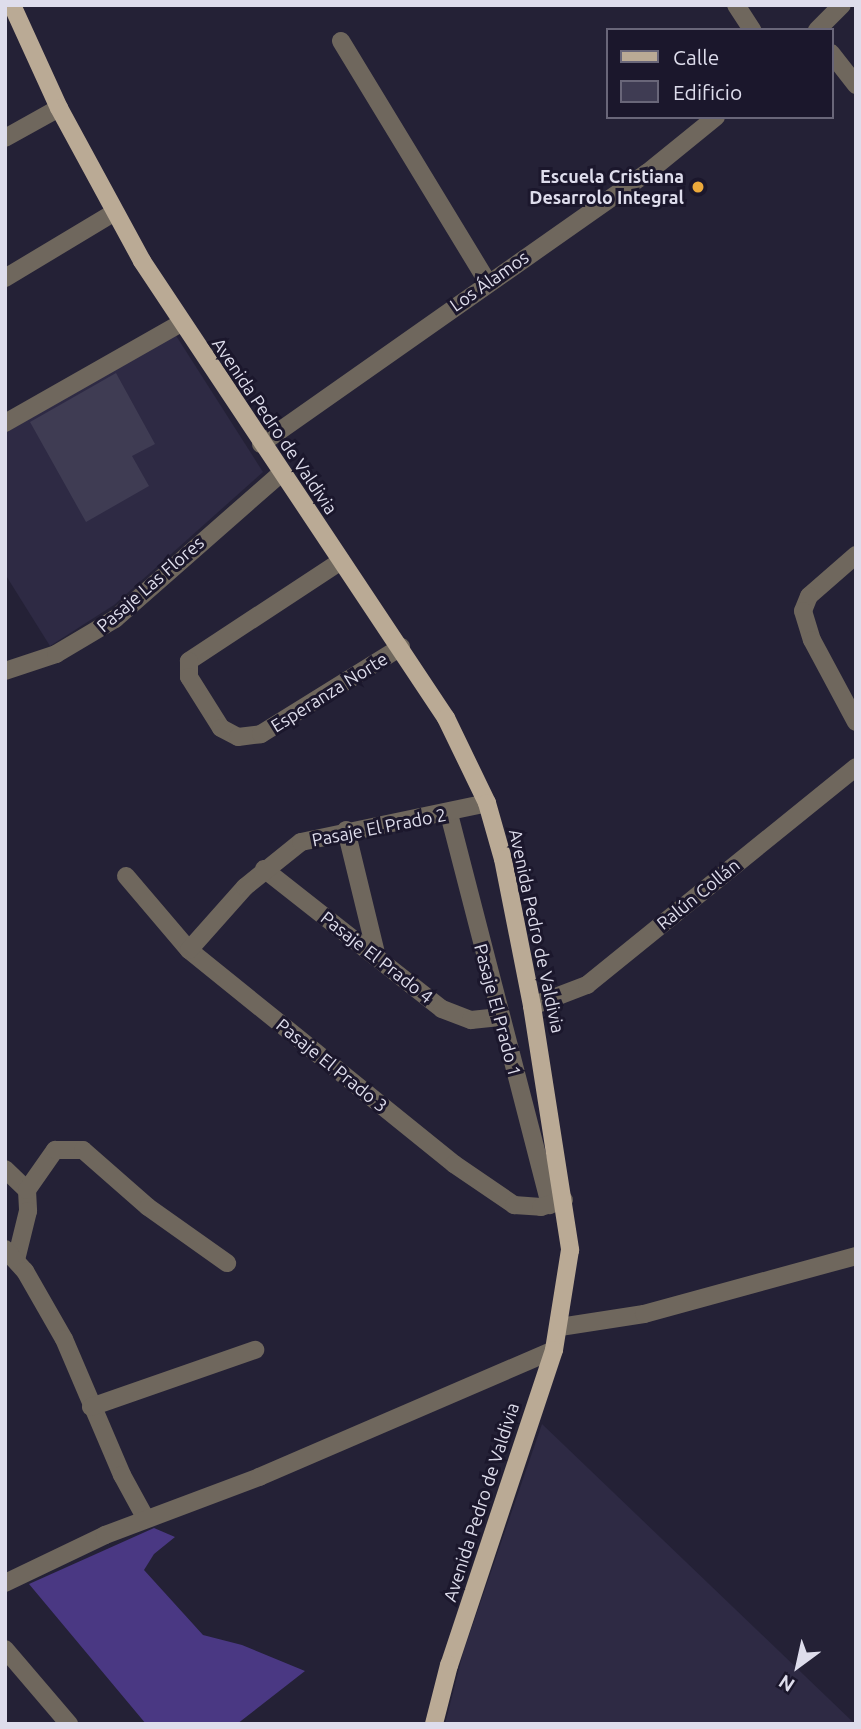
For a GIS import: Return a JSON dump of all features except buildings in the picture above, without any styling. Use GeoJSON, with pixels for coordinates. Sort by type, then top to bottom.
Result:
{"type":"FeatureCollection","features":[{"type":"Feature","properties":{"kind":"main road","name":"Avenida Pedro de Valdivia"},"geometry":{"type":"LineString","coordinates":[[12,5],[59,108],[113,213],[181,323],[401,647],[451,727],[487,803],[509,886],[532,1006],[557,1203],[570,1250],[560,1327],[554,1350],[449,1665],[434,1724]]}},
{"type":"Feature","properties":{"kind":"street"},"geometry":{"type":"LineString","coordinates":[[736,5],[751,28]]}},
{"type":"Feature","properties":{"kind":"street"},"geometry":{"type":"LineString","coordinates":[[819,28],[842,5]]}},
{"type":"Feature","properties":{"kind":"street"},"geometry":{"type":"LineString","coordinates":[[341,41],[487,281]]}},
{"type":"Feature","properties":{"kind":"street"},"geometry":{"type":"LineString","coordinates":[[833,56],[856,85]]}},
{"type":"Feature","properties":{"kind":"street"},"geometry":{"type":"LineString","coordinates":[[5,138],[59,108]]}},
{"type":"Feature","properties":{"kind":"street","name":"Los Álamos"},"geometry":{"type":"LineString","coordinates":[[261,444],[487,281],[647,173],[714,119]]}},
{"type":"Feature","properties":{"kind":"street"},"geometry":{"type":"LineString","coordinates":[[5,278],[113,213]]}},
{"type":"Feature","properties":{"kind":"street"},"geometry":{"type":"LineString","coordinates":[[5,423],[181,323]]}},
{"type":"Feature","properties":{"kind":"street","name":"Pasaje Las Flores"},"geometry":{"type":"LineString","coordinates":[[5,671],[56,654],[115,619],[281,473]]}},
{"type":"Feature","properties":{"kind":"street"},"geometry":{"type":"LineString","coordinates":[[856,555],[809,596],[803,611],[812,640],[856,722]]}},
{"type":"Feature","properties":{"kind":"street","name":"Esperanza Norte"},"geometry":{"type":"LineString","coordinates":[[341,561],[196,653],[187,665],[189,677],[221,728],[231,735],[250,736],[267,730],[401,647]]}},
{"type":"Feature","properties":{"kind":"street","name":"Ralún Collán"},"geometry":{"type":"LineString","coordinates":[[532,1006],[587,985],[856,767]]}},
{"type":"Feature","properties":{"kind":"street","name":"Pasaje El Prado 2"},"geometry":{"type":"LineString","coordinates":[[189,950],[264,869],[301,842],[346,830],[449,814],[487,803]]}},
{"type":"Feature","properties":{"kind":"street","name":"Pasaje El Prado 1"},"geometry":{"type":"LineString","coordinates":[[449,814],[500,1017],[557,1203]]}},
{"type":"Feature","properties":{"kind":"street"},"geometry":{"type":"LineString","coordinates":[[346,830],[377,957]]}},
{"type":"Feature","properties":{"kind":"street","name":"Pasaje El Prado 4"},"geometry":{"type":"LineString","coordinates":[[264,869],[452,1014],[471,1020],[500,1017]]}},
{"type":"Feature","properties":{"kind":"street","name":"Pasaje El Prado 3"},"geometry":{"type":"LineString","coordinates":[[126,876],[189,950],[505,1201],[532,1208],[557,1203]]}},
{"type":"Feature","properties":{"kind":"street"},"geometry":{"type":"LineString","coordinates":[[146,1519],[91,1407],[64,1339],[10,1254],[28,1211],[27,1190],[55,1150],[83,1150],[148,1207],[227,1263]]}},
{"type":"Feature","properties":{"kind":"street"},"geometry":{"type":"LineString","coordinates":[[5,1169],[27,1190]]}},
{"type":"Feature","properties":{"kind":"street"},"geometry":{"type":"LineString","coordinates":[[560,1327],[644,1314],[856,1256]]}},
{"type":"Feature","properties":{"kind":"street"},"geometry":{"type":"LineString","coordinates":[[91,1407],[256,1350]]}},
{"type":"Feature","properties":{"kind":"street"},"geometry":{"type":"LineString","coordinates":[[5,1583],[146,1519],[259,1477],[554,1350]]}},
{"type":"Feature","properties":{"kind":"street"},"geometry":{"type":"LineString","coordinates":[[5,1649],[69,1724]]}},
{"type":"Feature","properties":{"kind":"shaded area"},"geometry":{"type":"Polygon","coordinates":[[[175,334],[263,472],[114,605],[50,646],[5,574],[5,433],[175,334]]]}},
{"type":"Feature","properties":{"kind":"shaded area"},"geometry":{"type":"Polygon","coordinates":[[[542,1424],[855,1724],[445,1724],[463,1653],[542,1424]]]}},
{"type":"Feature","properties":{"kind":"shaded area"},"geometry":{"type":"Polygon","coordinates":[[[154,1528],[175,1537],[154,1554],[144,1570],[203,1635],[242,1645],[305,1671],[237,1724],[146,1724],[29,1584],[154,1528]]]}},
{"type":"Feature","properties":{"kind":"place","name":"Escuela Cristiana Desarrolo Integral"},"geometry":{"type":"Point","coordinates":[698,187]}}]}
